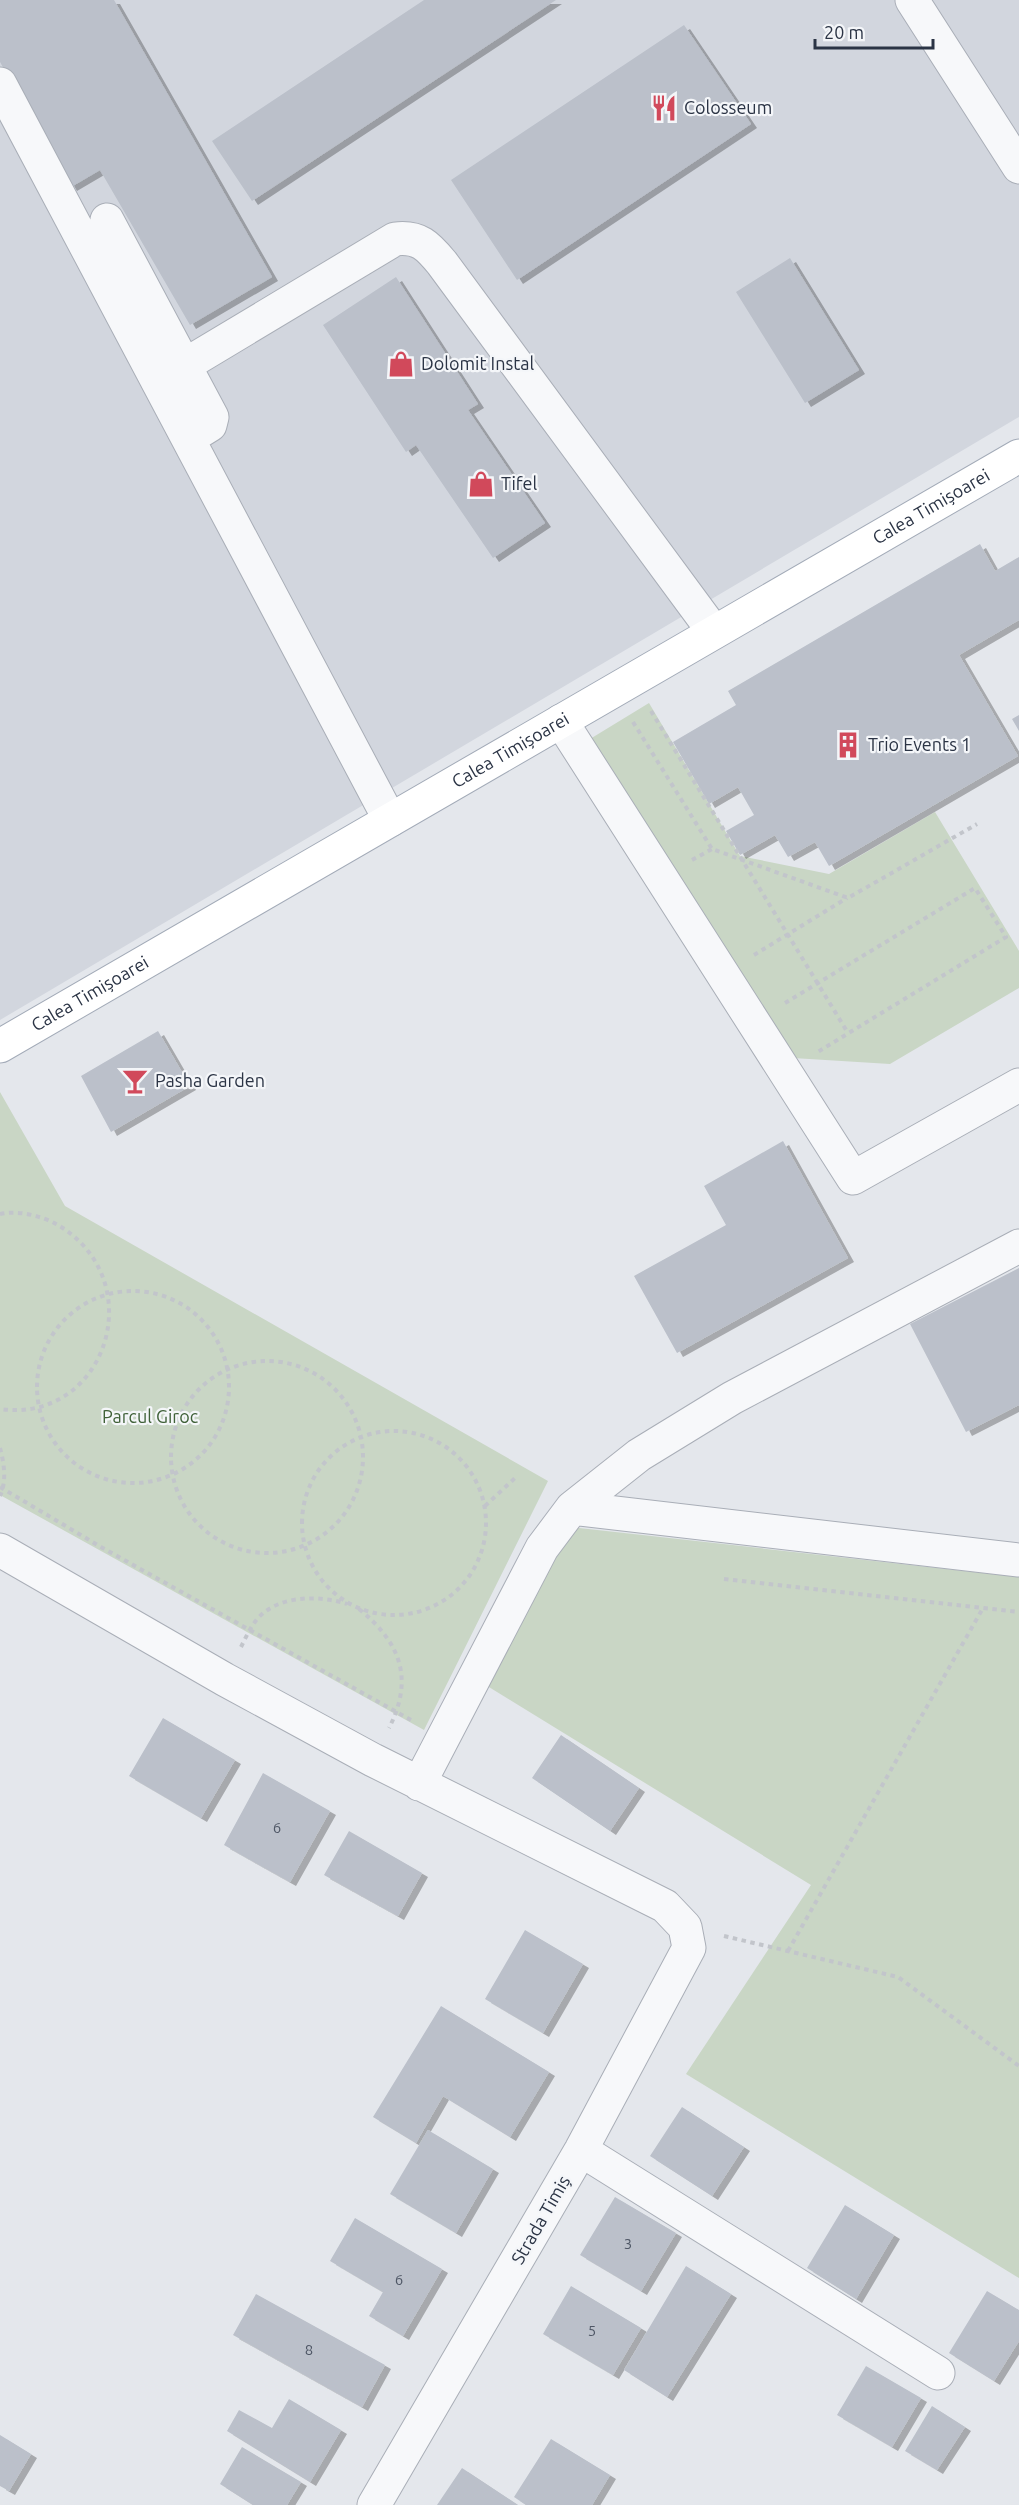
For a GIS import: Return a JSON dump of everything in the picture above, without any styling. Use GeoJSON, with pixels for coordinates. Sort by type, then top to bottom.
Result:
{"type":"FeatureCollection","features":[{"type":"Feature","properties":{"kind":"main road","name":"Calea Timișoarei"},"geometry":{"type":"LineString","coordinates":[[0,1046],[1019,456]]}},
{"type":"Feature","properties":{"kind":"street"},"geometry":{"type":"LineString","coordinates":[[912,0],[1019,167]]}},
{"type":"Feature","properties":{"kind":"street"},"geometry":{"type":"LineString","coordinates":[[0,84],[390,820]]}},
{"type":"Feature","properties":{"kind":"street"},"geometry":{"type":"LineString","coordinates":[[107,220],[212,417],[210,425],[189,438]]}},
{"type":"Feature","properties":{"kind":"street"},"geometry":{"type":"LineString","coordinates":[[185,365],[395,239],[410,237],[429,248],[442,263],[714,632]]}},
{"type":"Feature","properties":{"kind":"street"},"geometry":{"type":"LineString","coordinates":[[561,721],[853,1178],[1019,1085]]}},
{"type":"Feature","properties":{"kind":"street"},"geometry":{"type":"LineString","coordinates":[[419,1784],[543,1548],[572,1508],[639,1455],[732,1398],[1019,1246]]}},
{"type":"Feature","properties":{"kind":"street"},"geometry":{"type":"LineString","coordinates":[[572,1508],[1019,1560]]}},
{"type":"Feature","properties":{"kind":"street"},"geometry":{"type":"LineString","coordinates":[[0,1550],[224,1679],[373,1760],[665,1906],[685,1927]]}},
{"type":"Feature","properties":{"kind":"street","name":"Strada Timiș"},"geometry":{"type":"LineString","coordinates":[[374,2505],[581,2150],[689,1948],[685,1927]]}},
{"type":"Feature","properties":{"kind":"street"},"geometry":{"type":"LineString","coordinates":[[581,2150],[938,2373]]}},
{"type":"Feature","properties":{"kind":"path"},"geometry":{"type":"LineString","coordinates":[[623,685],[712,849]]}},
{"type":"Feature","properties":{"kind":"path"},"geometry":{"type":"LineString","coordinates":[[623,685],[741,858],[848,1034]]}},
{"type":"Feature","properties":{"kind":"path"},"geometry":{"type":"LineString","coordinates":[[722,975],[848,898],[978,824]]}},
{"type":"Feature","properties":{"kind":"path"},"geometry":{"type":"LineString","coordinates":[[696,870],[690,860],[712,849],[848,898]]}},
{"type":"Feature","properties":{"kind":"path"},"geometry":{"type":"LineString","coordinates":[[780,1007],[975,888],[994,918],[1006,938],[810,1056]]}},
{"type":"Feature","properties":{"kind":"path"},"geometry":{"type":"LineString","coordinates":[[0,1214],[29,1214],[51,1222],[72,1234],[89,1251],[101,1271],[108,1294],[110,1314],[108,1335],[101,1354],[90,1372],[75,1387],[58,1399],[39,1407],[21,1410],[0,1409]]}},
{"type":"Feature","properties":{"kind":"path"},"geometry":{"type":"LineString","coordinates":[[144,1291],[177,1301],[192,1310],[215,1336],[228,1369],[230,1383],[227,1412],[216,1438],[197,1460],[173,1475],[157,1481],[122,1483],[90,1473],[62,1452],[44,1422],[36,1388],[38,1370],[51,1336],[76,1309],[108,1294],[144,1291]]}},
{"type":"Feature","properties":{"kind":"path"},"geometry":{"type":"LineString","coordinates":[[264,1361],[288,1363],[310,1372],[339,1394],[352,1414],[361,1438],[361,1476],[352,1501],[332,1527],[305,1545],[281,1552],[257,1552],[221,1541],[192,1518],[180,1496],[173,1475],[171,1447],[182,1411],[197,1391],[228,1369],[264,1361]]}},
{"type":"Feature","properties":{"kind":"path"},"geometry":{"type":"LineString","coordinates":[[224,1679],[259,1617],[284,1602],[315,1598],[337,1601],[357,1607],[383,1614],[403,1615],[422,1611],[446,1599],[466,1581],[479,1558],[486,1533],[485,1507],[469,1468],[437,1441],[411,1432],[369,1434],[335,1452],[312,1481],[303,1504],[305,1545],[308,1556],[323,1581],[333,1592],[357,1607],[381,1630],[397,1657],[402,1678],[402,1693],[397,1713],[373,1760]]}},
{"type":"Feature","properties":{"kind":"path"},"geometry":{"type":"LineString","coordinates":[[0,1448],[3,1461],[0,1496]]}},
{"type":"Feature","properties":{"kind":"path"},"geometry":{"type":"LineString","coordinates":[[485,1507],[515,1478]]}},
{"type":"Feature","properties":{"kind":"path"},"geometry":{"type":"LineString","coordinates":[[2,1488],[101,1547],[414,1722]]}},
{"type":"Feature","properties":{"kind":"path"},"geometry":{"type":"LineString","coordinates":[[724,1579],[1019,1611]]}},
{"type":"Feature","properties":{"kind":"path"},"geometry":{"type":"LineString","coordinates":[[788,1951],[983,1608]]}},
{"type":"Feature","properties":{"kind":"path"},"geometry":{"type":"LineString","coordinates":[[685,1927],[898,1977],[1019,2066]]}},
{"type":"Feature","properties":{"kind":"shaded area"},"geometry":{"type":"Polygon","coordinates":[[[0,0],[1019,0],[1019,417],[0,1020],[0,0]]]}},
{"type":"Feature","properties":{"kind":"green space"},"geometry":{"type":"Polygon","coordinates":[[[649,703],[740,856],[829,874],[935,812],[1019,951],[1019,988],[890,1064],[793,1058],[590,739],[649,703]]]}},
{"type":"Feature","properties":{"kind":"green space","name":"Parcul Giroc"},"geometry":{"type":"Polygon","coordinates":[[[0,1092],[65,1206],[548,1481],[424,1730],[0,1495],[0,1092]]]}},
{"type":"Feature","properties":{"kind":"green space"},"geometry":{"type":"Polygon","coordinates":[[[561,1526],[1019,1577],[1019,2278],[686,2074],[811,1885],[484,1684],[561,1526]]]}},
{"type":"Feature","properties":{"kind":"building"},"geometry":{"type":"Polygon","coordinates":[[[0,0],[114,0],[272,277],[190,325],[100,170],[71,187],[0,62],[0,0]]]}},
{"type":"Feature","properties":{"kind":"building"},"geometry":{"type":"Polygon","coordinates":[[[424,0],[556,0],[252,201],[212,141],[424,0]]]}},
{"type":"Feature","properties":{"kind":"building"},"geometry":{"type":"Polygon","coordinates":[[[684,25],[751,124],[517,280],[451,180],[684,25]]]}},
{"type":"Feature","properties":{"kind":"building"},"geometry":{"type":"Polygon","coordinates":[[[790,258],[859,370],[805,403],[736,292],[790,258]]]}},
{"type":"Feature","properties":{"kind":"building","name":"Dolomit Instal"},"geometry":{"type":"Polygon","coordinates":[[[396,277],[478,404],[468,410],[545,523],[493,558],[416,445],[406,452],[323,325],[396,277]]]}},
{"type":"Feature","properties":{"kind":"building","name":"Trio Events 1"},"geometry":{"type":"Polygon","coordinates":[[[980,544],[995,571],[1019,557],[1019,620],[959,655],[1018,756],[829,866],[815,842],[788,857],[775,835],[740,855],[726,831],[754,815],[738,787],[709,804],[673,742],[736,705],[728,691],[980,544]]]}},
{"type":"Feature","properties":{"kind":"building"},"geometry":{"type":"Polygon","coordinates":[[[1019,715],[1019,731],[1012,719],[1019,715]]]}},
{"type":"Feature","properties":{"kind":"building","name":"Pasha Garden"},"geometry":{"type":"Polygon","coordinates":[[[158,1031],[190,1086],[111,1132],[81,1076],[158,1031]]]}},
{"type":"Feature","properties":{"kind":"building"},"geometry":{"type":"Polygon","coordinates":[[[783,1141],[848,1258],[677,1353],[634,1276],[726,1225],[704,1186],[783,1141]]]}},
{"type":"Feature","properties":{"kind":"building"},"geometry":{"type":"Polygon","coordinates":[[[1019,1268],[1019,1405],[966,1432],[910,1324],[1019,1268]]]}},
{"type":"Feature","properties":{"kind":"building"},"geometry":{"type":"Polygon","coordinates":[[[163,1718],[235,1760],[201,1818],[129,1776],[163,1718]]]}},
{"type":"Feature","properties":{"kind":"building"},"geometry":{"type":"Polygon","coordinates":[[[561,1735],[639,1788],[610,1831],[532,1778],[561,1735]]]}},
{"type":"Feature","properties":{"kind":"building"},"geometry":{"type":"Polygon","coordinates":[[[263,1773],[330,1811],[290,1882],[224,1845],[263,1773]]]}},
{"type":"Feature","properties":{"kind":"building"},"geometry":{"type":"Polygon","coordinates":[[[349,1831],[422,1873],[398,1916],[324,1875],[349,1831]]]}},
{"type":"Feature","properties":{"kind":"building"},"geometry":{"type":"Polygon","coordinates":[[[525,1930],[583,1964],[543,2033],[485,1999],[525,1930]]]}},
{"type":"Feature","properties":{"kind":"building"},"geometry":{"type":"Polygon","coordinates":[[[441,2006],[549,2072],[510,2137],[443,2096],[416,2143],[373,2117],[441,2006]]]}},
{"type":"Feature","properties":{"kind":"building"},"geometry":{"type":"Polygon","coordinates":[[[682,2107],[744,2147],[712,2196],[650,2156],[682,2107]]]}},
{"type":"Feature","properties":{"kind":"building"},"geometry":{"type":"Polygon","coordinates":[[[428,2130],[493,2169],[456,2233],[390,2194],[428,2130]]]}},
{"type":"Feature","properties":{"kind":"building"},"geometry":{"type":"Polygon","coordinates":[[[615,2197],[676,2233],[641,2291],[580,2255],[615,2197]]]}},
{"type":"Feature","properties":{"kind":"building"},"geometry":{"type":"Polygon","coordinates":[[[845,2205],[894,2235],[856,2299],[807,2268],[845,2205]]]}},
{"type":"Feature","properties":{"kind":"building"},"geometry":{"type":"Polygon","coordinates":[[[355,2218],[442,2269],[403,2336],[369,2316],[383,2292],[330,2261],[355,2218]]]}},
{"type":"Feature","properties":{"kind":"building"},"geometry":{"type":"Polygon","coordinates":[[[686,2266],[731,2294],[667,2397],[624,2370],[686,2266]]]}},
{"type":"Feature","properties":{"kind":"building"},"geometry":{"type":"Polygon","coordinates":[[[571,2286],[641,2328],[613,2375],[543,2334],[571,2286]]]}},
{"type":"Feature","properties":{"kind":"building"},"geometry":{"type":"Polygon","coordinates":[[[987,2291],[1019,2310],[1019,2341],[994,2381],[949,2353],[987,2291]]]}},
{"type":"Feature","properties":{"kind":"building"},"geometry":{"type":"Polygon","coordinates":[[[256,2294],[385,2365],[362,2407],[233,2335],[256,2294]]]}},
{"type":"Feature","properties":{"kind":"building"},"geometry":{"type":"Polygon","coordinates":[[[866,2366],[921,2398],[892,2447],[837,2415],[866,2366]]]}},
{"type":"Feature","properties":{"kind":"building"},"geometry":{"type":"Polygon","coordinates":[[[289,2399],[341,2430],[310,2482],[227,2431],[239,2410],[272,2428],[289,2399]]]}},
{"type":"Feature","properties":{"kind":"building"},"geometry":{"type":"Polygon","coordinates":[[[932,2406],[965,2427],[937,2470],[905,2451],[932,2406]]]}},
{"type":"Feature","properties":{"kind":"building"},"geometry":{"type":"Polygon","coordinates":[[[0,2435],[31,2454],[9,2491],[0,2486],[0,2435]]]}},
{"type":"Feature","properties":{"kind":"building"},"geometry":{"type":"Polygon","coordinates":[[[551,2439],[610,2475],[592,2505],[526,2505],[514,2497],[551,2439]]]}},
{"type":"Feature","properties":{"kind":"building"},"geometry":{"type":"Polygon","coordinates":[[[242,2447],[301,2482],[287,2505],[253,2505],[220,2484],[242,2447]]]}},
{"type":"Feature","properties":{"kind":"building"},"geometry":{"type":"Polygon","coordinates":[[[462,2468],[518,2505],[437,2505],[462,2468]]]}},
{"type":"Feature","properties":{"kind":"place","name":"Colosseum"},"geometry":{"type":"Point","coordinates":[664,108]}},
{"type":"Feature","properties":{"kind":"place","name":"Dolomit Instal"},"geometry":{"type":"Point","coordinates":[401,364]}},
{"type":"Feature","properties":{"kind":"place","name":"Tifel"},"geometry":{"type":"Point","coordinates":[481,484]}},
{"type":"Feature","properties":{"kind":"place","name":"Trio Events 1"},"geometry":{"type":"Point","coordinates":[848,745]}},
{"type":"Feature","properties":{"kind":"place","name":"Pasha Garden"},"geometry":{"type":"Point","coordinates":[135,1081]}}]}
